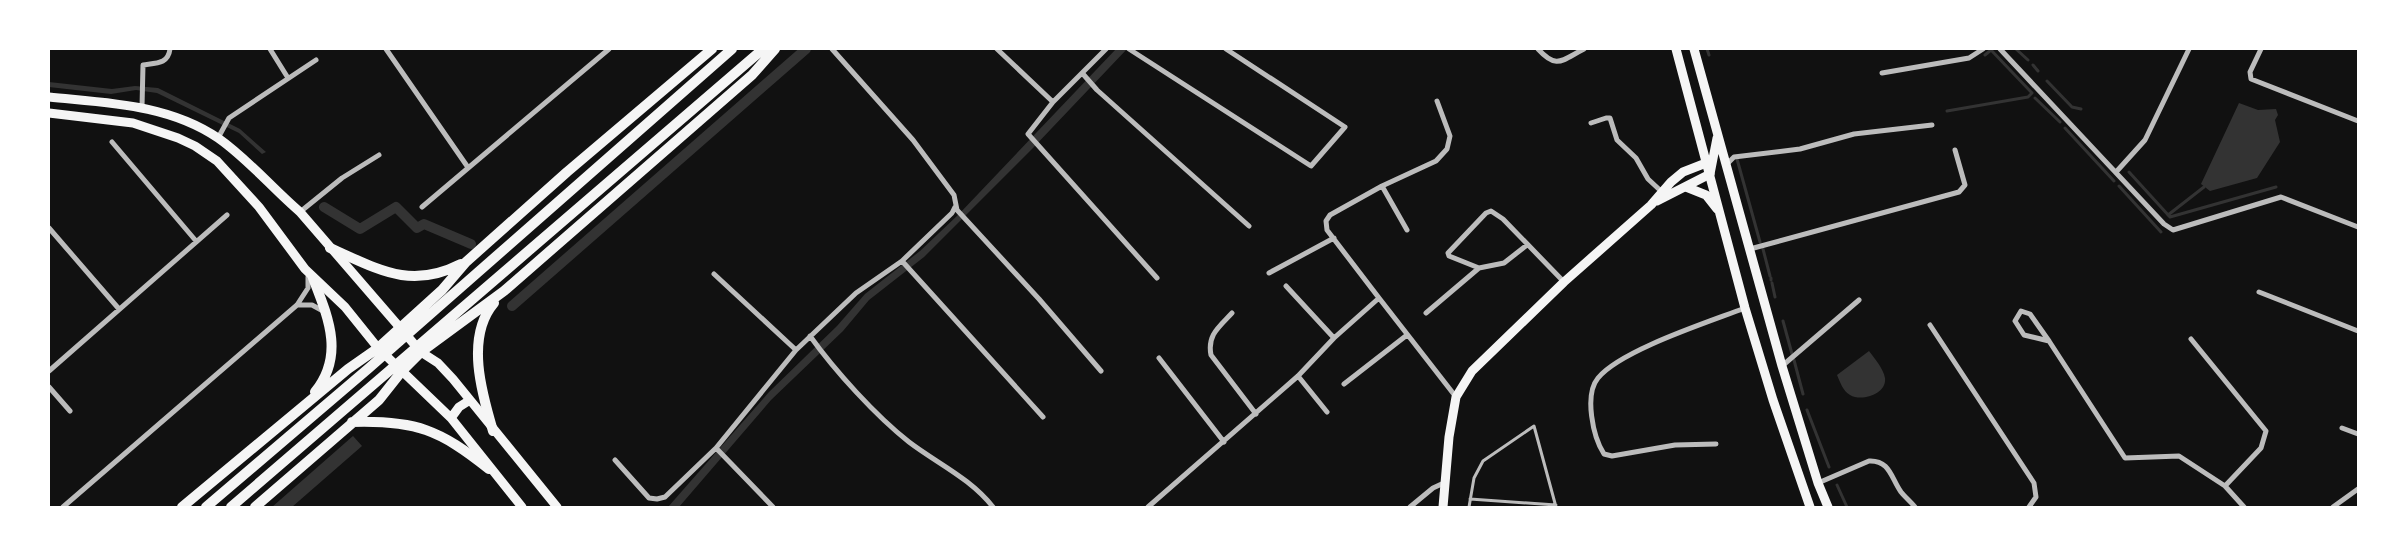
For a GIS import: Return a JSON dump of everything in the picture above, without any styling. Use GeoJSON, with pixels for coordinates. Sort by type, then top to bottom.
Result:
{"type":"FeatureCollection","features":[{"type":"Feature","properties":{"kind":"highway"},"geometry":{"type":"LineString","coordinates":[[206,507],[368,368],[466,262],[567,172],[712,49]]}},
{"type":"Feature","properties":{"kind":"highway"},"geometry":{"type":"LineString","coordinates":[[182,507],[348,369],[400,334],[691,87],[732,49]]}},
{"type":"Feature","properties":{"kind":"highway"},"geometry":{"type":"LineString","coordinates":[[231,507],[416,352],[470,301],[718,85],[763,49]]}},
{"type":"Feature","properties":{"kind":"highway"},"geometry":{"type":"LineString","coordinates":[[255,507],[367,410],[402,371],[416,352],[468,320],[504,291],[752,75],[775,49]]}},
{"type":"Feature","properties":{"kind":"highway"},"geometry":{"type":"LineString","coordinates":[[330,248],[395,275],[442,274],[466,262]]}},
{"type":"Feature","properties":{"kind":"highway"},"geometry":{"type":"LineString","coordinates":[[295,413],[319,387],[329,366],[332,352],[331,324],[313,278]]}},
{"type":"Feature","properties":{"kind":"highway"},"geometry":{"type":"LineString","coordinates":[[442,290],[432,311],[434,326],[437,329],[452,329],[468,320]]}},
{"type":"Feature","properties":{"kind":"highway"},"geometry":{"type":"LineString","coordinates":[[493,431],[483,388],[479,346],[483,322],[490,308],[504,291]]}},
{"type":"Feature","properties":{"kind":"highway"},"geometry":{"type":"LineString","coordinates":[[348,369],[365,366],[376,368],[381,372],[382,385],[367,410]]}},
{"type":"Feature","properties":{"kind":"highway"},"geometry":{"type":"LineString","coordinates":[[352,422],[393,422],[427,430],[453,440],[490,469]]}},
{"type":"Feature","properties":{"kind":"main road"},"geometry":{"type":"LineString","coordinates":[[1676,49],[1745,308],[1772,400],[1810,507]]}},
{"type":"Feature","properties":{"kind":"main road"},"geometry":{"type":"LineString","coordinates":[[1694,49],[1782,366],[1818,483],[1828,507]]}},
{"type":"Feature","properties":{"kind":"main road"},"geometry":{"type":"LineString","coordinates":[[49,97],[142,107],[174,117],[218,138],[252,166],[300,212],[364,284],[400,334],[416,352],[438,363],[470,400],[493,431],[540,484],[557,507]]}},
{"type":"Feature","properties":{"kind":"main road"},"geometry":{"type":"LineString","coordinates":[[49,113],[133,123],[195,146],[217,161],[240,185],[305,270],[345,307],[378,348],[451,418],[522,507]]}},
{"type":"Feature","properties":{"kind":"main road"},"geometry":{"type":"LineString","coordinates":[[1651,205],[1686,187],[1709,168],[1718,132]]}},
{"type":"Feature","properties":{"kind":"main road"},"geometry":{"type":"LineString","coordinates":[[1443,507],[1449,437],[1456,397],[1472,371],[1564,282],[1651,205],[1683,172],[1709,168],[1731,180]]}},
{"type":"Feature","properties":{"kind":"main road"},"geometry":{"type":"LineString","coordinates":[[1686,187],[1706,196],[1721,213]]}},
{"type":"Feature","properties":{"kind":"main road"},"geometry":{"type":"LineString","coordinates":[[451,418],[459,407],[470,400]]}},
{"type":"Feature","properties":{"kind":"street"},"geometry":{"type":"LineString","coordinates":[[142,107],[143,65],[163,63],[169,58],[170,49]]}},
{"type":"Feature","properties":{"kind":"street"},"geometry":{"type":"LineString","coordinates":[[270,49],[288,78]]}},
{"type":"Feature","properties":{"kind":"street"},"geometry":{"type":"LineString","coordinates":[[386,49],[468,166]]}},
{"type":"Feature","properties":{"kind":"street"},"geometry":{"type":"LineString","coordinates":[[422,207],[468,166],[609,49]]}},
{"type":"Feature","properties":{"kind":"street"},"geometry":{"type":"LineString","coordinates":[[832,49],[913,140],[954,196],[956,209],[1101,371]]}},
{"type":"Feature","properties":{"kind":"street"},"geometry":{"type":"LineString","coordinates":[[997,49],[1053,102]]}},
{"type":"Feature","properties":{"kind":"street"},"geometry":{"type":"LineString","coordinates":[[1106,49],[1053,102],[1028,134],[1045,156],[1157,278]]}},
{"type":"Feature","properties":{"kind":"street"},"geometry":{"type":"LineString","coordinates":[[1130,49],[1311,166],[1345,127],[1226,49]]}},
{"type":"Feature","properties":{"kind":"street"},"geometry":{"type":"LineString","coordinates":[[1538,49],[1548,61],[1555,62],[1584,49]]}},
{"type":"Feature","properties":{"kind":"street"},"geometry":{"type":"LineString","coordinates":[[1882,73],[1969,58],[1983,49]]}},
{"type":"Feature","properties":{"kind":"street"},"geometry":{"type":"LineString","coordinates":[[2000,49],[2164,224],[2173,230],[2281,197],[2358,227]]}},
{"type":"Feature","properties":{"kind":"street"},"geometry":{"type":"LineString","coordinates":[[2116,171],[2145,140],[2188,49]]}},
{"type":"Feature","properties":{"kind":"street"},"geometry":{"type":"LineString","coordinates":[[2261,49],[2250,72],[2251,79],[2255,82],[2358,121]]}},
{"type":"Feature","properties":{"kind":"street"},"geometry":{"type":"LineString","coordinates":[[218,138],[228,119],[316,60]]}},
{"type":"Feature","properties":{"kind":"street"},"geometry":{"type":"LineString","coordinates":[[1083,74],[1097,90],[1249,226]]}},
{"type":"Feature","properties":{"kind":"street"},"geometry":{"type":"LineString","coordinates":[[1437,101],[1450,136],[1447,149],[1436,161],[1382,186],[1330,215],[1326,221],[1328,230],[1456,397]]}},
{"type":"Feature","properties":{"kind":"street"},"geometry":{"type":"LineString","coordinates":[[1592,123],[1610,118],[1617,140],[1636,158],[1648,179],[1662,192]]}},
{"type":"Feature","properties":{"kind":"street"},"geometry":{"type":"LineString","coordinates":[[1727,164],[1734,158],[1779,153],[1854,134],[1932,125]]}},
{"type":"Feature","properties":{"kind":"street"},"geometry":{"type":"LineString","coordinates":[[112,142],[196,241]]}},
{"type":"Feature","properties":{"kind":"street"},"geometry":{"type":"LineString","coordinates":[[1750,249],[1959,192],[1964,185],[1955,150]]}},
{"type":"Feature","properties":{"kind":"street"},"geometry":{"type":"LineString","coordinates":[[300,212],[342,178],[379,155]]}},
{"type":"Feature","properties":{"kind":"street"},"geometry":{"type":"LineString","coordinates":[[1382,186],[1407,230]]}},
{"type":"Feature","properties":{"kind":"street"},"geometry":{"type":"LineString","coordinates":[[615,460],[649,498],[666,497],[717,449],[796,350],[810,336],[856,294],[902,261],[956,209]]}},
{"type":"Feature","properties":{"kind":"street"},"geometry":{"type":"LineString","coordinates":[[1480,268],[1448,253],[1486,213],[1496,213],[1564,282]]}},
{"type":"Feature","properties":{"kind":"street"},"geometry":{"type":"LineString","coordinates":[[49,371],[227,215]]}},
{"type":"Feature","properties":{"kind":"street"},"geometry":{"type":"LineString","coordinates":[[49,228],[119,309]]}},
{"type":"Feature","properties":{"kind":"street"},"geometry":{"type":"LineString","coordinates":[[1269,273],[1334,238]]}},
{"type":"Feature","properties":{"kind":"street"},"geometry":{"type":"LineString","coordinates":[[1426,313],[1480,268],[1504,263],[1526,244]]}},
{"type":"Feature","properties":{"kind":"street"},"geometry":{"type":"LineString","coordinates":[[902,261],[920,278],[1043,417]]}},
{"type":"Feature","properties":{"kind":"street"},"geometry":{"type":"LineString","coordinates":[[63,507],[298,305],[309,286],[305,270]]}},
{"type":"Feature","properties":{"kind":"street"},"geometry":{"type":"LineString","coordinates":[[714,274],[796,350]]}},
{"type":"Feature","properties":{"kind":"street"},"geometry":{"type":"LineString","coordinates":[[1286,286],[1334,338]]}},
{"type":"Feature","properties":{"kind":"street"},"geometry":{"type":"LineString","coordinates":[[2259,292],[2358,332]]}},
{"type":"Feature","properties":{"kind":"street"},"geometry":{"type":"LineString","coordinates":[[1148,507],[1298,376],[1334,338],[1379,298]]}},
{"type":"Feature","properties":{"kind":"street"},"geometry":{"type":"LineString","coordinates":[[1782,366],[1859,300]]}},
{"type":"Feature","properties":{"kind":"street"},"geometry":{"type":"LineString","coordinates":[[298,305],[312,305],[320,308],[331,324]]}},
{"type":"Feature","properties":{"kind":"street"},"geometry":{"type":"LineString","coordinates":[[1716,444],[1675,445],[1612,456],[1604,454],[1596,438],[1592,417],[1593,386],[1598,377],[1643,348],[1745,308]]}},
{"type":"Feature","properties":{"kind":"street"},"geometry":{"type":"LineString","coordinates":[[2049,341],[2024,335],[2015,320],[2017,314],[2021,311],[2030,314],[2049,341],[2125,458],[2179,456],[2225,486],[2244,507]]}},
{"type":"Feature","properties":{"kind":"street"},"geometry":{"type":"LineString","coordinates":[[1232,313],[1211,335],[1209,345],[1211,355],[1256,414]]}},
{"type":"Feature","properties":{"kind":"street"},"geometry":{"type":"LineString","coordinates":[[1930,325],[2034,483],[2036,497],[2028,507]]}},
{"type":"Feature","properties":{"kind":"street"},"geometry":{"type":"LineString","coordinates":[[1344,384],[1407,335]]}},
{"type":"Feature","properties":{"kind":"street"},"geometry":{"type":"LineString","coordinates":[[810,336],[815,344],[879,414],[910,442],[953,469],[993,507]]}},
{"type":"Feature","properties":{"kind":"street"},"geometry":{"type":"LineString","coordinates":[[2191,339],[2266,431],[2262,448],[2225,486]]}},
{"type":"Feature","properties":{"kind":"street"},"geometry":{"type":"LineString","coordinates":[[1159,358],[1224,442]]}},
{"type":"Feature","properties":{"kind":"street"},"geometry":{"type":"LineString","coordinates":[[1298,376],[1327,412]]}},
{"type":"Feature","properties":{"kind":"street"},"geometry":{"type":"LineString","coordinates":[[49,387],[70,412]]}},
{"type":"Feature","properties":{"kind":"street"},"geometry":{"type":"LineString","coordinates":[[2342,428],[2358,434]]}},
{"type":"Feature","properties":{"kind":"street"},"geometry":{"type":"LineString","coordinates":[[717,449],[773,507]]}},
{"type":"Feature","properties":{"kind":"street"},"geometry":{"type":"LineString","coordinates":[[1818,483],[1869,461],[1876,460],[1889,468],[1901,492],[1915,507]]}},
{"type":"Feature","properties":{"kind":"street"},"geometry":{"type":"LineString","coordinates":[[1410,507],[1433,488],[1446,482]]}},
{"type":"Feature","properties":{"kind":"street"},"geometry":{"type":"LineString","coordinates":[[2333,507],[2358,489]]}},
{"type":"Feature","properties":{"kind":"lane"},"geometry":{"type":"LineString","coordinates":[[1468,507],[1474,478],[1483,461],[1534,426],[1556,506],[1470,499]]}},
{"type":"Feature","properties":{"kind":"shaded area"},"geometry":{"type":"Polygon","coordinates":[[[1116,49],[1127,49],[1032,149],[924,257],[869,300],[843,331],[771,400],[679,507],[668,507],[769,392],[837,326],[865,294],[920,251],[959,214],[1116,49]]]}},
{"type":"Feature","properties":{"kind":"shaded area"},"geometry":{"type":"Polygon","coordinates":[[[49,82],[112,89],[135,86],[158,88],[240,129],[266,152],[262,154],[239,133],[157,93],[136,90],[111,94],[49,87],[49,82]]]}},
{"type":"Feature","properties":{"kind":"shaded area"},"geometry":{"type":"Polygon","coordinates":[[[2239,103],[2258,110],[2276,109],[2278,115],[2275,120],[2280,142],[2257,178],[2210,191],[2201,184],[2239,103]]]}},
{"type":"Feature","properties":{"kind":"shaded area"},"geometry":{"type":"Polygon","coordinates":[[[1869,351],[1879,364],[1885,378],[1885,384],[1873,395],[1861,398],[1855,397],[1845,391],[1837,375],[1869,351]]]}},
{"type":"Feature","properties":{"kind":"shaded area"},"geometry":{"type":"Polygon","coordinates":[[[353,436],[362,446],[292,507],[272,507],[353,436]]]}},
{"type":"Feature","properties":{"kind":"waterway"},"geometry":{"type":"LineString","coordinates":[[512,306],[806,49]]}},
{"type":"Feature","properties":{"kind":"waterway"},"geometry":{"type":"LineString","coordinates":[[1707,49],[1709,55]]}},
{"type":"Feature","properties":{"kind":"waterway"},"geometry":{"type":"LineString","coordinates":[[2016,49],[2028,60]]}},
{"type":"Feature","properties":{"kind":"waterway"},"geometry":{"type":"LineString","coordinates":[[1947,111],[2028,97],[2032,93],[1991,50],[1985,55]]}},
{"type":"Feature","properties":{"kind":"waterway"},"geometry":{"type":"LineString","coordinates":[[2033,65],[2038,71]]}},
{"type":"Feature","properties":{"kind":"waterway"},"geometry":{"type":"LineString","coordinates":[[2047,81],[2072,107],[2081,109]]}},
{"type":"Feature","properties":{"kind":"waterway"},"geometry":{"type":"LineString","coordinates":[[2035,98],[2060,122]]}},
{"type":"Feature","properties":{"kind":"waterway"},"geometry":{"type":"LineString","coordinates":[[2065,128],[2114,181]]}},
{"type":"Feature","properties":{"kind":"waterway"},"geometry":{"type":"LineString","coordinates":[[1737,159],[1760,242]]}},
{"type":"Feature","properties":{"kind":"waterway"},"geometry":{"type":"LineString","coordinates":[[2129,172],[2170,217],[2276,187]]}},
{"type":"Feature","properties":{"kind":"waterway"},"geometry":{"type":"LineString","coordinates":[[2119,186],[2161,232]]}},
{"type":"Feature","properties":{"kind":"waterway"},"geometry":{"type":"LineString","coordinates":[[2168,215],[2204,187]]}},
{"type":"Feature","properties":{"kind":"waterway"},"geometry":{"type":"LineString","coordinates":[[324,207],[360,229],[396,207],[417,228],[424,224],[471,244]]}},
{"type":"Feature","properties":{"kind":"waterway"},"geometry":{"type":"LineString","coordinates":[[1763,249],[1770,276]]}},
{"type":"Feature","properties":{"kind":"waterway"},"geometry":{"type":"LineString","coordinates":[[1772,283],[1775,297]]}},
{"type":"Feature","properties":{"kind":"waterway"},"geometry":{"type":"LineString","coordinates":[[1783,321],[1792,354]]}},
{"type":"Feature","properties":{"kind":"waterway"},"geometry":{"type":"LineString","coordinates":[[1794,360],[1803,394]]}},
{"type":"Feature","properties":{"kind":"waterway"},"geometry":{"type":"LineString","coordinates":[[1807,410],[1829,467]]}},
{"type":"Feature","properties":{"kind":"waterway"},"geometry":{"type":"LineString","coordinates":[[1837,485],[1847,507]]}}]}
